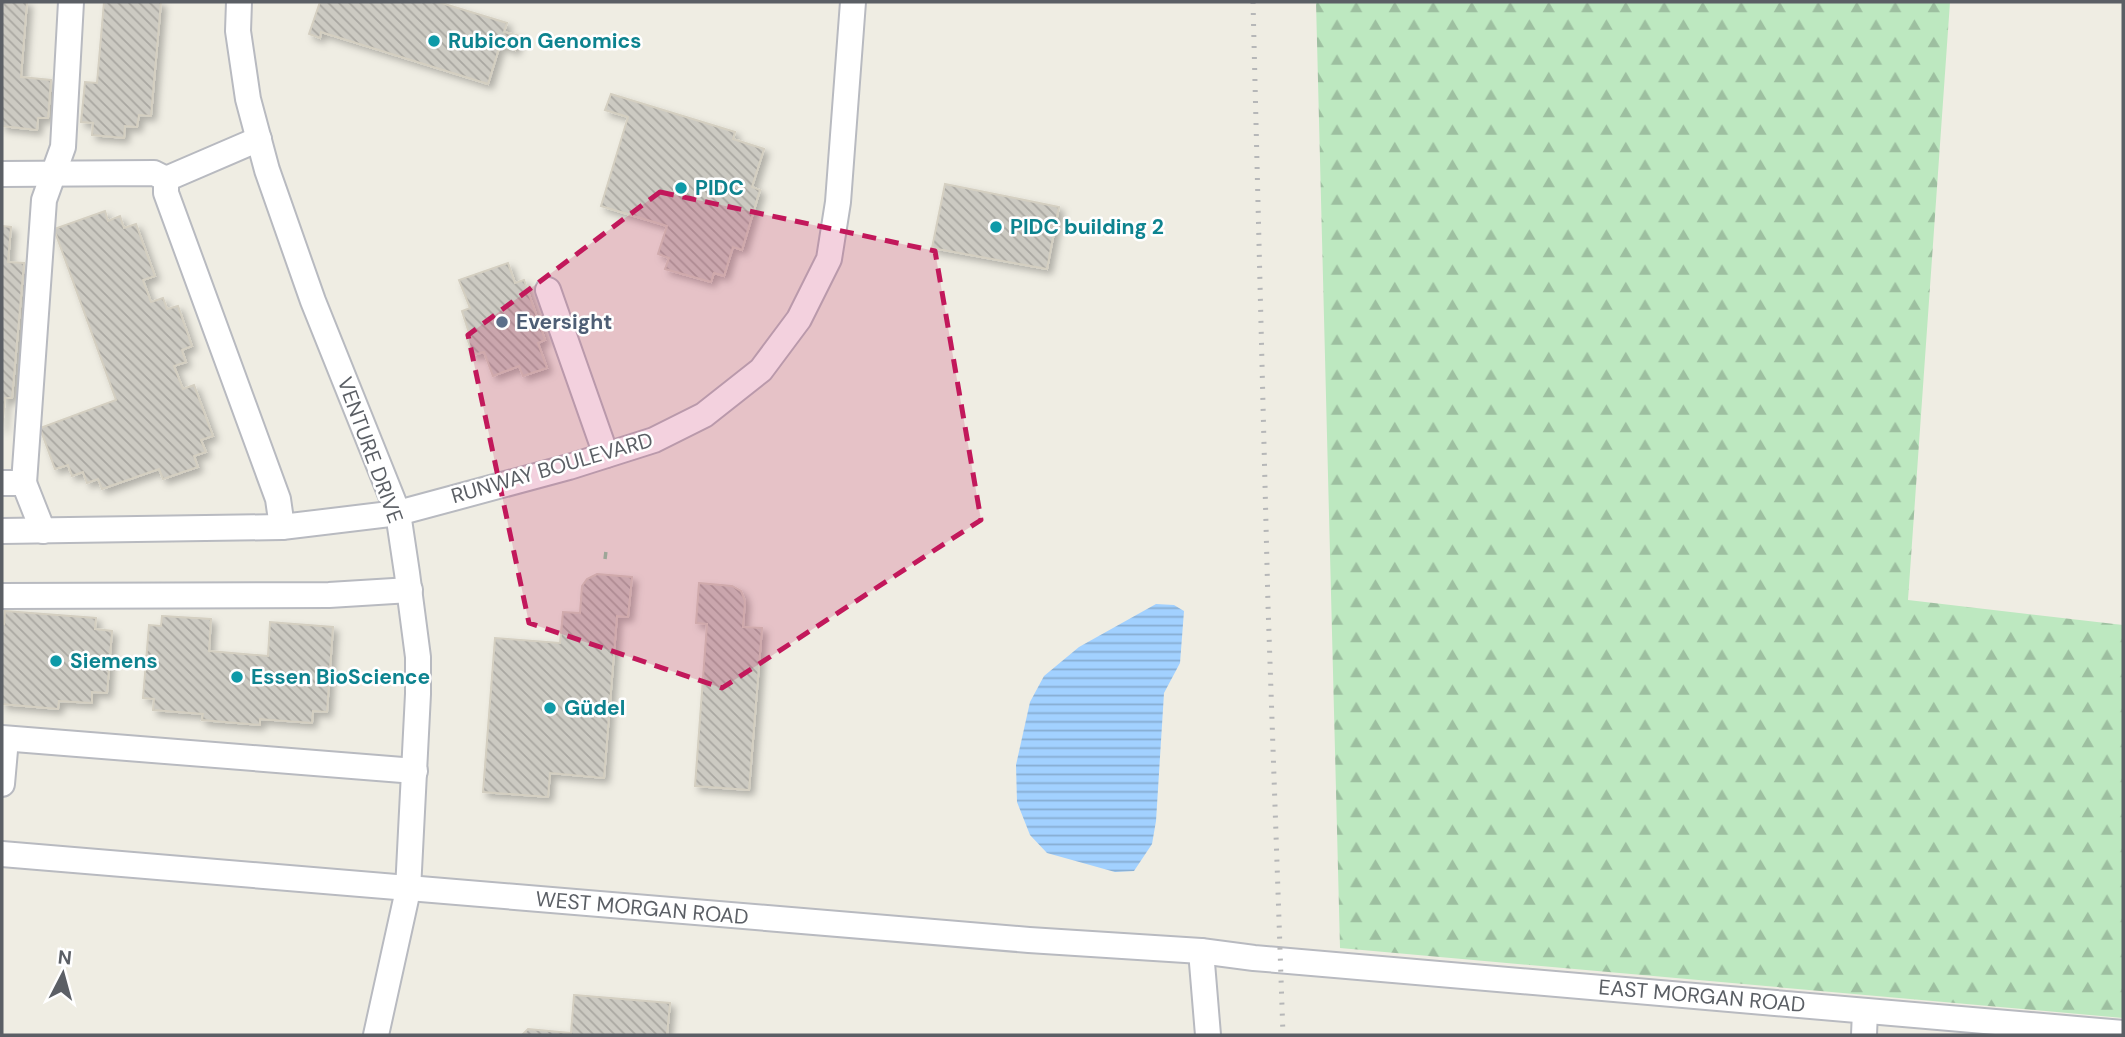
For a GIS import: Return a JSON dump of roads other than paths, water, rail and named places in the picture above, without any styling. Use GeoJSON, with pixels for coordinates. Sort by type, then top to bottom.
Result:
{"type":"FeatureCollection","features":[{"type":"Feature","properties":{"kind":"street"},"geometry":{"type":"LineString","coordinates":[[43,531],[13,483],[44,200],[63,147],[71,2]]}},
{"type":"Feature","properties":{"kind":"street","name":"VENTURE DRIVE"},"geometry":{"type":"LineString","coordinates":[[239,2],[238,32],[248,99],[267,170],[313,301],[398,513],[410,590],[418,657],[408,890],[376,1035]]}},
{"type":"Feature","properties":{"kind":"street","name":"RUNWAY BOULEVARD"},"geometry":{"type":"LineString","coordinates":[[2,531],[282,527],[398,513],[569,467],[654,440],[704,415],[761,370],[799,319],[829,259],[838,202],[853,2]]}},
{"type":"Feature","properties":{"kind":"street"},"geometry":{"type":"LineString","coordinates":[[2,174],[154,173],[166,179],[259,139]]}},
{"type":"Feature","properties":{"kind":"street"},"geometry":{"type":"LineString","coordinates":[[166,179],[166,193],[278,499],[282,527]]}},
{"type":"Feature","properties":{"kind":"street"},"geometry":{"type":"LineString","coordinates":[[548,290],[606,455]]}},
{"type":"Feature","properties":{"kind":"street"},"geometry":{"type":"LineString","coordinates":[[2,596],[329,594],[410,590]]}},
{"type":"Feature","properties":{"kind":"street"},"geometry":{"type":"LineString","coordinates":[[2,785],[4,738],[415,771]]}},
{"type":"Feature","properties":{"kind":"street","name":"WEST MORGAN ROAD"},"geometry":{"type":"LineString","coordinates":[[2,854],[408,890],[1080,944],[1201,951],[1282,960]]}},
{"type":"Feature","properties":{"kind":"street"},"geometry":{"type":"LineString","coordinates":[[1201,951],[1208,1035]]}},
{"type":"Feature","properties":{"kind":"street","name":"EAST MORGAN ROAD"},"geometry":{"type":"LineString","coordinates":[[1282,960],[1865,1023],[2123,1033]]}},
{"type":"Feature","properties":{"kind":"water"},"geometry":{"type":"Polygon","coordinates":[[[1156,604],[1174,605],[1184,611],[1180,663],[1164,693],[1156,821],[1152,844],[1134,871],[1115,872],[1047,853],[1030,835],[1017,802],[1016,765],[1030,702],[1044,676],[1079,647],[1156,604]]]}},
{"type":"Feature","properties":{"kind":"railway"},"geometry":{"type":"LineString","coordinates":[[1253,2],[1268,605],[1283,1035]]}},
{"type":"Feature","properties":{"kind":"place","name":"Rubicon Genomics"},"geometry":{"type":"Point","coordinates":[434,41]}},
{"type":"Feature","properties":{"kind":"place","name":"PIDC"},"geometry":{"type":"Point","coordinates":[681,188]}},
{"type":"Feature","properties":{"kind":"place","name":"PIDC building 2"},"geometry":{"type":"Point","coordinates":[996,227]}},
{"type":"Feature","properties":{"kind":"place","name":"Eversight"},"geometry":{"type":"Point","coordinates":[502,322]}},
{"type":"Feature","properties":{"kind":"place","name":"Siemens"},"geometry":{"type":"Point","coordinates":[56,661]}},
{"type":"Feature","properties":{"kind":"place","name":"Essen BioScience"},"geometry":{"type":"Point","coordinates":[237,677]}},
{"type":"Feature","properties":{"kind":"place","name":"Güdel"},"geometry":{"type":"Point","coordinates":[550,708]}}]}
